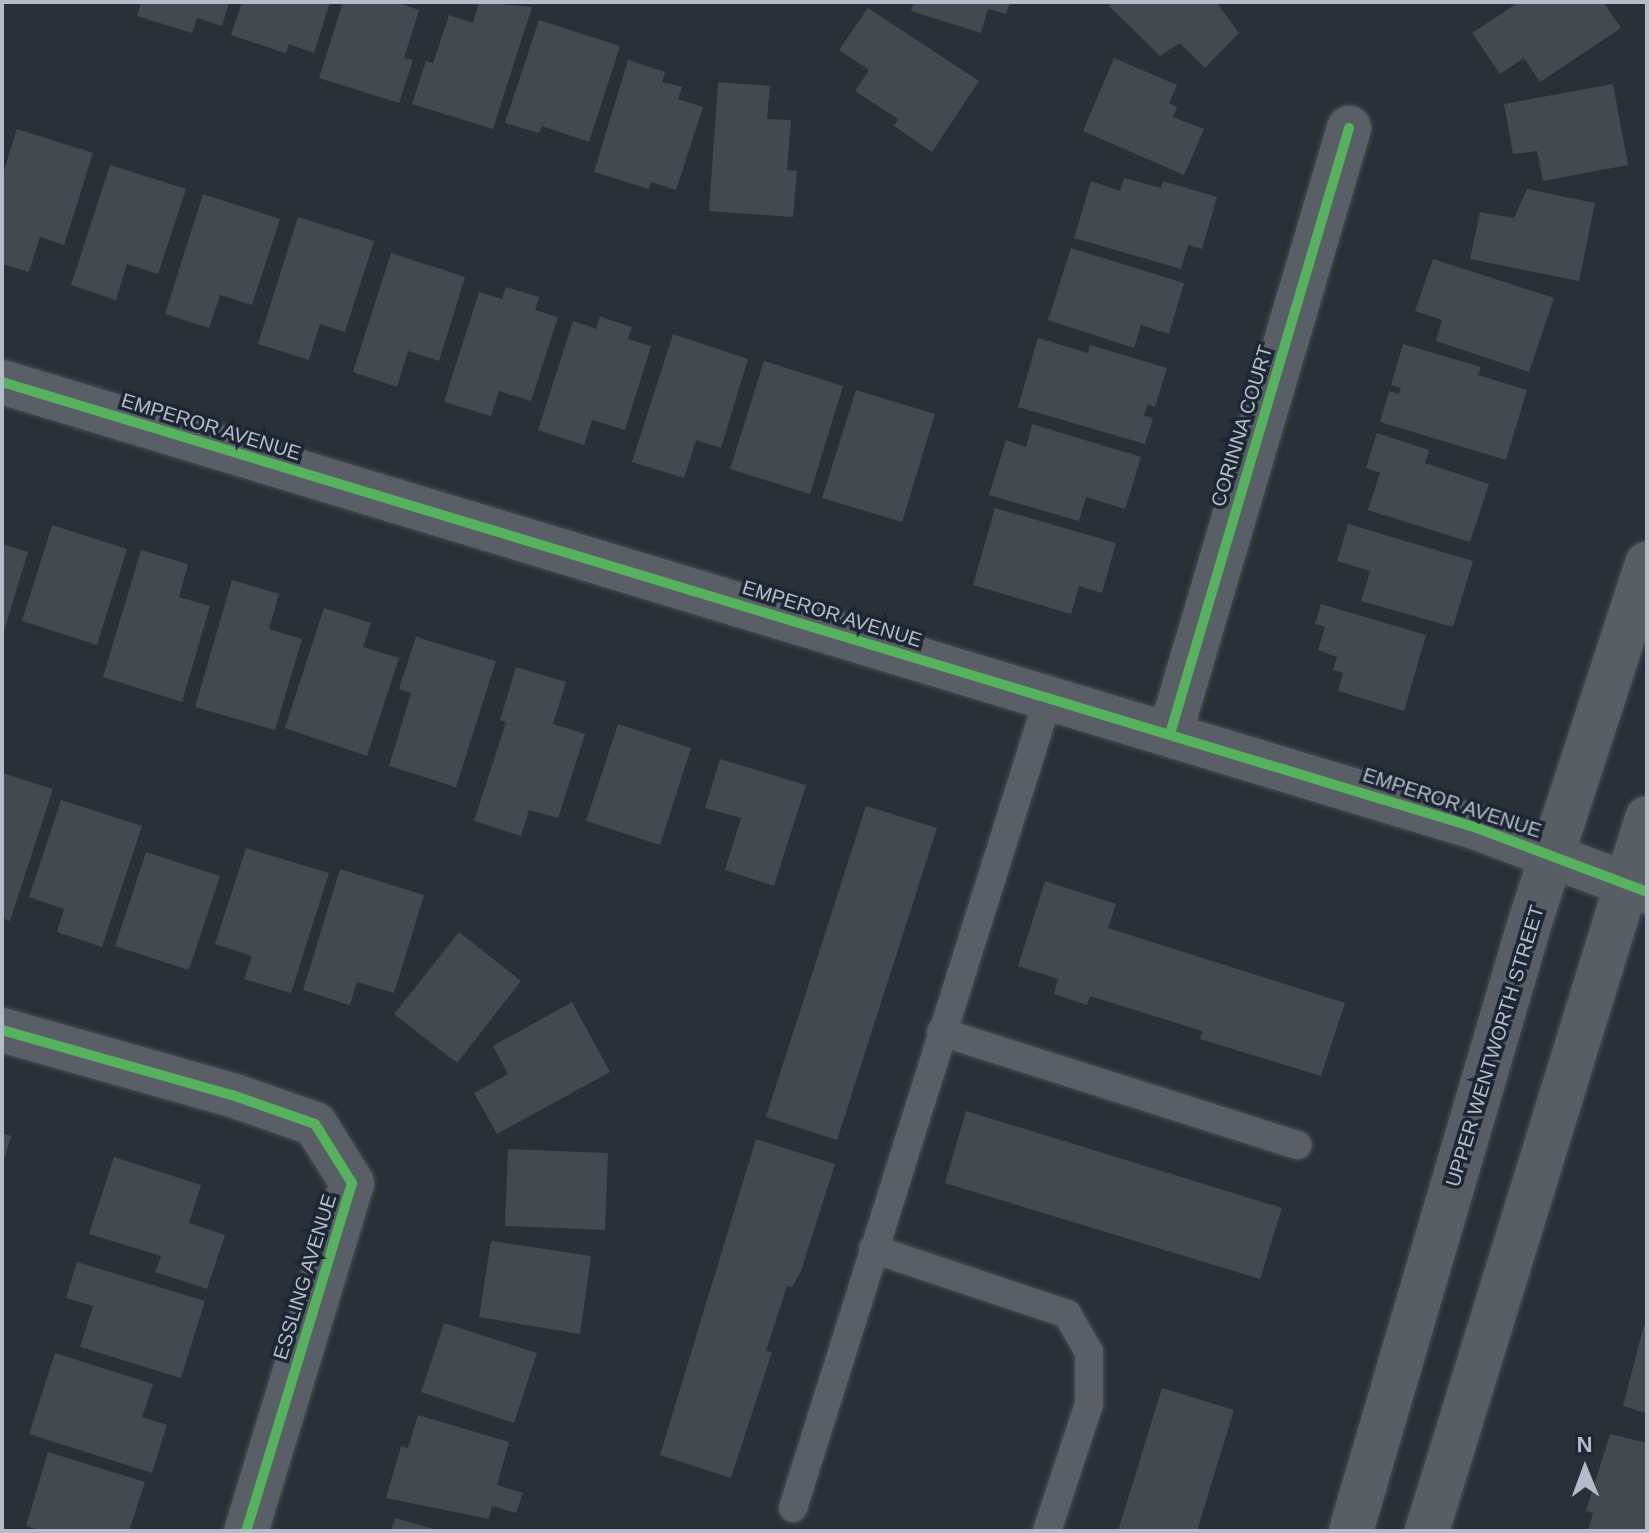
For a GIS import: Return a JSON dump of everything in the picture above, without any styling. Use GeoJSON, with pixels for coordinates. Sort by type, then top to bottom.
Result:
{"type":"FeatureCollection","features":[{"type":"Feature","properties":{"kind":"main road","name":"UPPER WENTWORTH STREET"},"geometry":{"type":"LineString","coordinates":[[1351,1531],[1553,856],[1647,564]]}},
{"type":"Feature","properties":{"kind":"main road"},"geometry":{"type":"LineString","coordinates":[[1427,1531],[1637,888],[1647,818]]}},
{"type":"Feature","properties":{"kind":"street","name":"CORINNA COURT"},"geometry":{"type":"LineString","coordinates":[[1170,734],[1349,128]]}},
{"type":"Feature","properties":{"kind":"street","name":"EMPEROR AVENUE"},"geometry":{"type":"LineString","coordinates":[[2,382],[1170,734],[1553,856],[1637,888]]}},
{"type":"Feature","properties":{"kind":"street","name":"ESSLING AVENUE"},"geometry":{"type":"LineString","coordinates":[[2,1030],[232,1095],[315,1124],[352,1183],[246,1531]]}},
{"type":"Feature","properties":{"kind":"lane"},"geometry":{"type":"LineString","coordinates":[[793,1508],[1048,699]]}},
{"type":"Feature","properties":{"kind":"lane"},"geometry":{"type":"LineString","coordinates":[[941,1032],[1298,1145]]}},
{"type":"Feature","properties":{"kind":"lane"},"geometry":{"type":"LineString","coordinates":[[873,1249],[1067,1314],[1089,1352],[1089,1404],[1047,1531]]}},
{"type":"Feature","properties":{"kind":"building"},"geometry":{"type":"Polygon","coordinates":[[[141,2],[229,2],[222,26],[197,18],[192,33],[137,16],[141,2]]]}},
{"type":"Feature","properties":{"kind":"building"},"geometry":{"type":"Polygon","coordinates":[[[242,2],[330,2],[314,53],[289,44],[286,53],[231,35],[242,2]]]}},
{"type":"Feature","properties":{"kind":"building"},"geometry":{"type":"Polygon","coordinates":[[[343,2],[396,2],[419,10],[404,58],[413,60],[399,103],[319,78],[343,2]]]}},
{"type":"Feature","properties":{"kind":"building"},"geometry":{"type":"Polygon","coordinates":[[[479,2],[532,7],[493,129],[412,104],[426,61],[433,63],[449,15],[473,23],[479,2]]]}},
{"type":"Feature","properties":{"kind":"building"},"geometry":{"type":"Polygon","coordinates":[[[914,2],[1010,2],[1006,14],[988,9],[981,33],[911,11],[914,2]]]}},
{"type":"Feature","properties":{"kind":"building"},"geometry":{"type":"Polygon","coordinates":[[[1113,2],[1216,2],[1239,33],[1205,68],[1180,43],[1160,56],[1109,6],[1113,2]]]}},
{"type":"Feature","properties":{"kind":"building"},"geometry":{"type":"Polygon","coordinates":[[[1519,2],[1603,2],[1621,28],[1540,82],[1524,58],[1500,74],[1472,33],[1519,2]]]}},
{"type":"Feature","properties":{"kind":"building"},"geometry":{"type":"Polygon","coordinates":[[[868,8],[979,81],[932,152],[894,126],[898,119],[855,91],[869,70],[839,50],[868,8]]]}},
{"type":"Feature","properties":{"kind":"building"},"geometry":{"type":"Polygon","coordinates":[[[539,20],[620,46],[589,142],[542,126],[539,133],[505,123],[539,20]]]}},
{"type":"Feature","properties":{"kind":"building"},"geometry":{"type":"Polygon","coordinates":[[[1114,58],[1177,85],[1169,103],[1177,107],[1173,117],[1204,129],[1184,175],[1083,131],[1114,58]]]}},
{"type":"Feature","properties":{"kind":"building"},"geometry":{"type":"Polygon","coordinates":[[[628,60],[665,72],[662,82],[682,87],[678,99],[703,107],[676,190],[651,182],[649,189],[594,172],[628,60]]]}},
{"type":"Feature","properties":{"kind":"building"},"geometry":{"type":"Polygon","coordinates":[[[718,82],[770,86],[767,119],[791,120],[787,170],[797,171],[793,217],[709,211],[718,82]]]}},
{"type":"Feature","properties":{"kind":"building"},"geometry":{"type":"Polygon","coordinates":[[[1613,84],[1628,165],[1543,181],[1537,151],[1513,154],[1504,104],[1613,84]]]}},
{"type":"Feature","properties":{"kind":"building"},"geometry":{"type":"Polygon","coordinates":[[[17,129],[93,153],[64,245],[40,237],[29,272],[2,264],[2,177],[17,129]]]}},
{"type":"Feature","properties":{"kind":"building"},"geometry":{"type":"Polygon","coordinates":[[[110,165],[186,189],[158,274],[127,264],[116,300],[71,285],[110,165]]]}},
{"type":"Feature","properties":{"kind":"building"},"geometry":{"type":"Polygon","coordinates":[[[1124,178],[1161,188],[1163,181],[1217,197],[1202,249],[1188,245],[1181,269],[1074,238],[1091,181],[1120,191],[1124,178]]]}},
{"type":"Feature","properties":{"kind":"building"},"geometry":{"type":"Polygon","coordinates":[[[1527,189],[1595,203],[1579,281],[1470,259],[1480,212],[1514,218],[1527,189]]]}},
{"type":"Feature","properties":{"kind":"building"},"geometry":{"type":"Polygon","coordinates":[[[203,194],[280,219],[252,305],[220,295],[209,328],[165,314],[203,194]]]}},
{"type":"Feature","properties":{"kind":"building"},"geometry":{"type":"Polygon","coordinates":[[[298,217],[374,241],[345,332],[320,324],[309,360],[258,344],[298,217]]]}},
{"type":"Feature","properties":{"kind":"building"},"geometry":{"type":"Polygon","coordinates":[[[1071,248],[1184,283],[1169,334],[1141,325],[1134,348],[1048,320],[1071,248]]]}},
{"type":"Feature","properties":{"kind":"building"},"geometry":{"type":"Polygon","coordinates":[[[391,253],[465,277],[439,361],[408,351],[397,387],[353,372],[391,253]]]}},
{"type":"Feature","properties":{"kind":"building"},"geometry":{"type":"Polygon","coordinates":[[[1433,259],[1554,298],[1529,372],[1436,341],[1442,320],[1415,311],[1433,259]]]}},
{"type":"Feature","properties":{"kind":"building"},"geometry":{"type":"Polygon","coordinates":[[[506,287],[539,297],[535,310],[558,317],[531,401],[499,391],[491,416],[444,402],[479,292],[502,299],[506,287]]]}},
{"type":"Feature","properties":{"kind":"building"},"geometry":{"type":"Polygon","coordinates":[[[600,317],[632,327],[628,339],[651,346],[625,430],[592,420],[584,445],[538,430],[573,321],[596,329],[600,317]]]}},
{"type":"Feature","properties":{"kind":"building"},"geometry":{"type":"Polygon","coordinates":[[[673,334],[748,359],[721,448],[696,440],[684,478],[632,462],[673,334]]]}},
{"type":"Feature","properties":{"kind":"building"},"geometry":{"type":"Polygon","coordinates":[[[1038,338],[1088,353],[1090,345],[1167,368],[1155,407],[1148,404],[1144,416],[1153,418],[1145,444],[1018,407],[1038,338]]]}},
{"type":"Feature","properties":{"kind":"building"},"geometry":{"type":"Polygon","coordinates":[[[1403,344],[1481,367],[1478,375],[1527,390],[1506,460],[1380,422],[1389,391],[1399,394],[1401,388],[1391,385],[1403,344]]]}},
{"type":"Feature","properties":{"kind":"building"},"geometry":{"type":"Polygon","coordinates":[[[764,361],[843,386],[810,494],[730,469],[764,361]]]}},
{"type":"Feature","properties":{"kind":"building"},"geometry":{"type":"Polygon","coordinates":[[[856,390],[935,414],[902,522],[822,498],[856,390]]]}},
{"type":"Feature","properties":{"kind":"building"},"geometry":{"type":"Polygon","coordinates":[[[1032,424],[1141,457],[1125,509],[1086,497],[1079,521],[989,495],[1006,440],[1026,447],[1032,424]]]}},
{"type":"Feature","properties":{"kind":"building"},"geometry":{"type":"Polygon","coordinates":[[[1377,433],[1429,450],[1425,463],[1489,484],[1470,542],[1368,510],[1380,473],[1366,468],[1377,433]]]}},
{"type":"Feature","properties":{"kind":"building"},"geometry":{"type":"Polygon","coordinates":[[[995,508],[1116,543],[1102,593],[1079,586],[1071,614],[973,585],[995,508]]]}},
{"type":"Feature","properties":{"kind":"building"},"geometry":{"type":"Polygon","coordinates":[[[1348,524],[1473,561],[1453,627],[1361,601],[1370,571],[1337,561],[1348,524]]]}},
{"type":"Feature","properties":{"kind":"building"},"geometry":{"type":"Polygon","coordinates":[[[52,525],[127,549],[97,645],[22,621],[52,525]]]}},
{"type":"Feature","properties":{"kind":"building"},"geometry":{"type":"Polygon","coordinates":[[[2,544],[28,552],[3,634],[2,634],[2,544]]]}},
{"type":"Feature","properties":{"kind":"building"},"geometry":{"type":"Polygon","coordinates":[[[141,550],[188,564],[179,597],[210,606],[182,702],[103,677],[141,550]]]}},
{"type":"Feature","properties":{"kind":"building"},"geometry":{"type":"Polygon","coordinates":[[[232,580],[279,594],[269,629],[302,639],[275,730],[195,707],[232,580]]]}},
{"type":"Feature","properties":{"kind":"building"},"geometry":{"type":"Polygon","coordinates":[[[1321,604],[1426,635],[1404,711],[1338,691],[1343,673],[1333,670],[1337,657],[1318,650],[1325,627],[1315,624],[1321,604]]]}},
{"type":"Feature","properties":{"kind":"building"},"geometry":{"type":"Polygon","coordinates":[[[324,608],[371,623],[363,647],[399,658],[367,756],[285,728],[324,608]]]}},
{"type":"Feature","properties":{"kind":"building"},"geometry":{"type":"Polygon","coordinates":[[[416,637],[496,661],[456,787],[389,766],[411,693],[399,689],[416,637]]]}},
{"type":"Feature","properties":{"kind":"building"},"geometry":{"type":"Polygon","coordinates":[[[516,667],[566,682],[553,724],[585,734],[558,818],[529,810],[521,836],[474,821],[506,722],[500,720],[516,667]]]}},
{"type":"Feature","properties":{"kind":"building"},"geometry":{"type":"Polygon","coordinates":[[[618,724],[691,748],[660,845],[586,821],[618,724]]]}},
{"type":"Feature","properties":{"kind":"building"},"geometry":{"type":"Polygon","coordinates":[[[720,759],[806,785],[774,886],[725,870],[741,818],[705,808],[720,759]]]}},
{"type":"Feature","properties":{"kind":"building"},"geometry":{"type":"Polygon","coordinates":[[[2,773],[53,789],[10,921],[2,918],[2,773]]]}},
{"type":"Feature","properties":{"kind":"building"},"geometry":{"type":"Polygon","coordinates":[[[61,800],[142,826],[102,947],[57,932],[64,909],[29,897],[61,800]]]}},
{"type":"Feature","properties":{"kind":"building"},"geometry":{"type":"Polygon","coordinates":[[[866,806],[937,828],[837,1140],[766,1117],[866,806]]]}},
{"type":"Feature","properties":{"kind":"building"},"geometry":{"type":"Polygon","coordinates":[[[246,848],[329,873],[291,993],[244,979],[252,956],[215,944],[246,848]]]}},
{"type":"Feature","properties":{"kind":"building"},"geometry":{"type":"Polygon","coordinates":[[[146,852],[220,876],[189,970],[115,946],[146,852]]]}},
{"type":"Feature","properties":{"kind":"building"},"geometry":{"type":"Polygon","coordinates":[[[340,869],[424,895],[394,993],[357,982],[350,1005],[303,990],[340,869]]]}},
{"type":"Feature","properties":{"kind":"building"},"geometry":{"type":"Polygon","coordinates":[[[1045,881],[1116,904],[1108,928],[1345,1003],[1321,1076],[1200,1039],[1202,1031],[1090,996],[1087,1005],[1054,994],[1058,979],[1018,966],[1045,881]]]}},
{"type":"Feature","properties":{"kind":"building"},"geometry":{"type":"Polygon","coordinates":[[[459,932],[521,981],[457,1063],[394,1014],[459,932]]]}},
{"type":"Feature","properties":{"kind":"building"},"geometry":{"type":"Polygon","coordinates":[[[572,1002],[610,1072],[497,1134],[474,1093],[508,1074],[493,1046],[572,1002]]]}},
{"type":"Feature","properties":{"kind":"building"},"geometry":{"type":"Polygon","coordinates":[[[966,1111],[1282,1208],[1260,1279],[945,1183],[966,1111]]]}},
{"type":"Feature","properties":{"kind":"building"},"geometry":{"type":"Polygon","coordinates":[[[2,1133],[11,1136],[3,1163],[2,1163],[2,1133]]]}},
{"type":"Feature","properties":{"kind":"building"},"geometry":{"type":"Polygon","coordinates":[[[756,1139],[835,1164],[801,1271],[792,1287],[787,1286],[766,1351],[772,1352],[731,1478],[660,1455],[756,1139]]]}},
{"type":"Feature","properties":{"kind":"building"},"geometry":{"type":"Polygon","coordinates":[[[508,1149],[608,1153],[605,1230],[505,1226],[508,1149]]]}},
{"type":"Feature","properties":{"kind":"building"},"geometry":{"type":"Polygon","coordinates":[[[114,1157],[201,1185],[189,1223],[225,1235],[207,1289],[155,1272],[161,1256],[89,1234],[114,1157]]]}},
{"type":"Feature","properties":{"kind":"building"},"geometry":{"type":"Polygon","coordinates":[[[491,1241],[591,1256],[580,1334],[479,1317],[491,1241]]]}},
{"type":"Feature","properties":{"kind":"building"},"geometry":{"type":"Polygon","coordinates":[[[77,1262],[205,1301],[181,1378],[80,1347],[93,1306],[66,1298],[77,1262]]]}},
{"type":"Feature","properties":{"kind":"building"},"geometry":{"type":"Polygon","coordinates":[[[444,1323],[537,1353],[514,1423],[421,1392],[444,1323]]]}},
{"type":"Feature","properties":{"kind":"building"},"geometry":{"type":"Polygon","coordinates":[[[1644,1325],[1647,1326],[1647,1413],[1623,1406],[1644,1325]]]}},
{"type":"Feature","properties":{"kind":"building"},"geometry":{"type":"Polygon","coordinates":[[[55,1353],[153,1384],[142,1417],[167,1425],[152,1473],[29,1434],[55,1353]]]}},
{"type":"Feature","properties":{"kind":"building"},"geometry":{"type":"Polygon","coordinates":[[[1162,1388],[1234,1410],[1197,1531],[1118,1531],[1162,1388]]]}},
{"type":"Feature","properties":{"kind":"building"},"geometry":{"type":"Polygon","coordinates":[[[418,1415],[509,1442],[497,1485],[523,1493],[516,1513],[492,1506],[489,1519],[386,1498],[401,1446],[408,1448],[418,1415]]]}},
{"type":"Feature","properties":{"kind":"building"},"geometry":{"type":"Polygon","coordinates":[[[1610,1434],[1647,1443],[1647,1531],[1588,1531],[1593,1513],[1586,1511],[1610,1434]]]}},
{"type":"Feature","properties":{"kind":"building"},"geometry":{"type":"Polygon","coordinates":[[[48,1452],[145,1482],[129,1531],[42,1531],[26,1526],[48,1452]]]}},
{"type":"Feature","properties":{"kind":"building"},"geometry":{"type":"Polygon","coordinates":[[[395,1518],[437,1530],[391,1531],[395,1518]]]}},
{"type":"Feature","properties":{"kind":"cycle path"},"geometry":{"type":"LineString","coordinates":[[1170,734],[1349,128]]}},
{"type":"Feature","properties":{"kind":"cycle path"},"geometry":{"type":"LineString","coordinates":[[2,382],[1477,828],[1647,892]]}},
{"type":"Feature","properties":{"kind":"cycle path"},"geometry":{"type":"LineString","coordinates":[[2,1030],[232,1095],[315,1124],[352,1183],[246,1531]]}}]}
